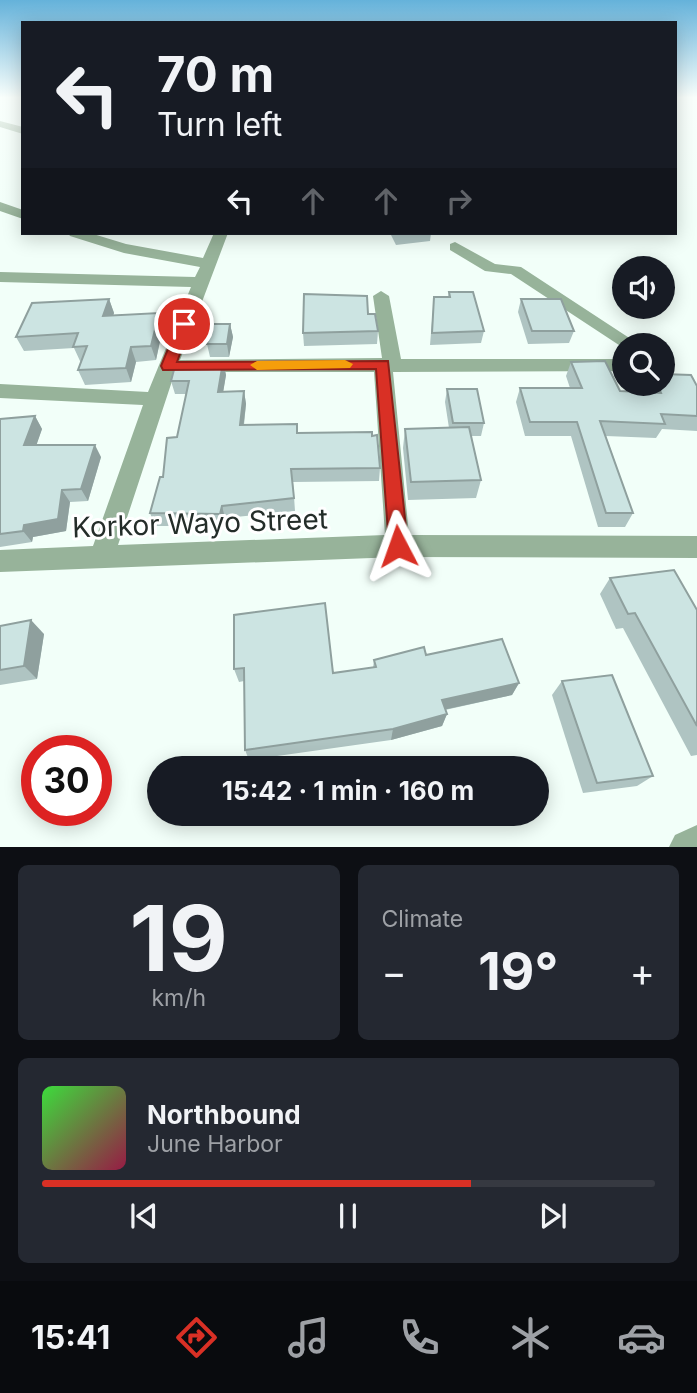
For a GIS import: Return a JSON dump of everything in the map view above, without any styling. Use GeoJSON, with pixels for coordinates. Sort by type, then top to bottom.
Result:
{"type":"FeatureCollection","features":[{"type":"Feature","properties":{"kind":"street"},"geometry":{"type":"LineString","coordinates":[[0,206],[21,214]]}},
{"type":"Feature","properties":{"kind":"street"},"geometry":{"type":"LineString","coordinates":[[82,235],[205,273]]}},
{"type":"Feature","properties":{"kind":"street"},"geometry":{"type":"LineString","coordinates":[[101,559],[155,399],[220,235]]}},
{"type":"Feature","properties":{"kind":"street"},"geometry":{"type":"LineString","coordinates":[[455,247],[491,268],[515,270],[612,333]]}},
{"type":"Feature","properties":{"kind":"street"},"geometry":{"type":"LineString","coordinates":[[0,277],[205,273]]}},
{"type":"Feature","properties":{"kind":"street"},"geometry":{"type":"LineString","coordinates":[[381,296],[398,546]]}},
{"type":"Feature","properties":{"kind":"street"},"geometry":{"type":"LineString","coordinates":[[168,366],[612,365]]}},
{"type":"Feature","properties":{"kind":"street"},"geometry":{"type":"LineString","coordinates":[[0,391],[155,399]]}},
{"type":"Feature","properties":{"kind":"street","name":"Korkor Wayo Street"},"geometry":{"type":"LineString","coordinates":[[0,561],[398,546],[697,547]]}},
{"type":"Feature","properties":{"kind":"street"},"geometry":{"type":"LineString","coordinates":[[687,847],[697,844]]}},
{"type":"Feature","properties":{"kind":"building"},"geometry":{"type":"Polygon","coordinates":[[[449,292],[473,292],[484,331],[432,333],[434,297],[450,297],[449,292]]]}},
{"type":"Feature","properties":{"kind":"building"},"geometry":{"type":"Polygon","coordinates":[[[304,294],[367,296],[368,314],[375,314],[378,331],[303,333],[304,294]]]}},
{"type":"Feature","properties":{"kind":"building"},"geometry":{"type":"Polygon","coordinates":[[[109,299],[103,316],[159,313],[151,346],[131,347],[126,368],[78,370],[87,346],[73,347],[78,333],[16,337],[32,303],[109,299]]]}},
{"type":"Feature","properties":{"kind":"building"},"geometry":{"type":"Polygon","coordinates":[[[521,299],[561,299],[574,331],[532,331],[521,299]]]}},
{"type":"Feature","properties":{"kind":"building"},"geometry":{"type":"Polygon","coordinates":[[[211,324],[230,324],[227,344],[207,344],[211,324]]]}},
{"type":"Feature","properties":{"kind":"building"},"geometry":{"type":"Polygon","coordinates":[[[605,361],[612,375],[612,396],[675,396],[675,374],[691,375],[697,386],[697,416],[661,414],[665,424],[600,421],[633,513],[606,513],[577,422],[530,422],[520,388],[582,388],[571,362],[605,361]]]}},
{"type":"Feature","properties":{"kind":"building"},"geometry":{"type":"Polygon","coordinates":[[[176,362],[223,362],[218,392],[244,391],[240,425],[297,424],[297,433],[372,432],[372,436],[377,435],[380,468],[291,469],[294,498],[222,506],[220,514],[150,513],[160,477],[163,477],[167,438],[177,437],[189,381],[171,381],[176,362]]]}},
{"type":"Feature","properties":{"kind":"building"},"geometry":{"type":"Polygon","coordinates":[[[447,389],[477,389],[484,423],[453,423],[447,389]]]}},
{"type":"Feature","properties":{"kind":"building"},"geometry":{"type":"Polygon","coordinates":[[[35,416],[24,445],[95,445],[81,489],[62,490],[58,519],[24,525],[23,531],[0,534],[0,419],[35,416]]]}},
{"type":"Feature","properties":{"kind":"building"},"geometry":{"type":"Polygon","coordinates":[[[469,427],[481,480],[411,482],[405,429],[469,427]]]}},
{"type":"Feature","properties":{"kind":"building"},"geometry":{"type":"Polygon","coordinates":[[[674,570],[697,610],[697,726],[635,613],[628,614],[610,578],[674,570]]]}},
{"type":"Feature","properties":{"kind":"building"},"geometry":{"type":"Polygon","coordinates":[[[325,603],[333,673],[376,667],[374,660],[424,647],[426,655],[502,639],[519,683],[442,700],[447,714],[393,729],[245,750],[244,668],[234,669],[234,615],[325,603]]]}},
{"type":"Feature","properties":{"kind":"building"},"geometry":{"type":"Polygon","coordinates":[[[31,620],[24,666],[0,670],[0,626],[31,620]]]}},
{"type":"Feature","properties":{"kind":"building"},"geometry":{"type":"Polygon","coordinates":[[[612,675],[653,776],[597,783],[562,681],[612,675]]]}},
{"type":"Feature","properties":{"kind":"slow traffic"},"geometry":{"type":"LineString","coordinates":[[257,365],[345,364]]}},
{"type":"Feature","properties":{"kind":"route"},"geometry":{"type":"LineString","coordinates":[[184,324],[168,366],[383,364],[398,546]]}}]}
